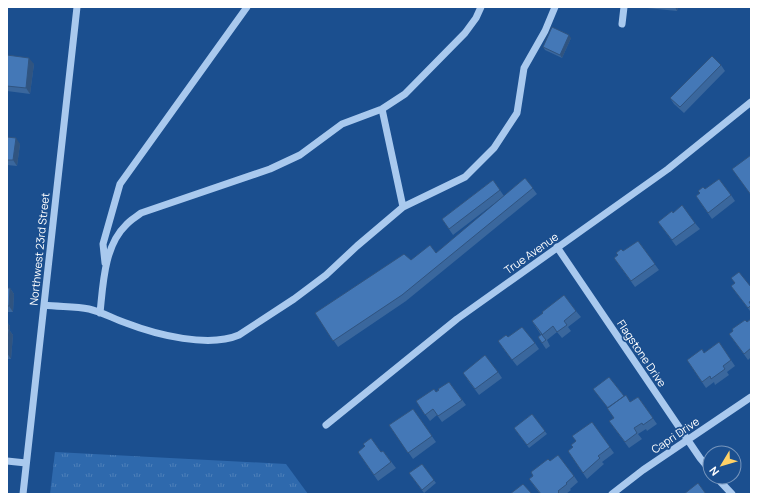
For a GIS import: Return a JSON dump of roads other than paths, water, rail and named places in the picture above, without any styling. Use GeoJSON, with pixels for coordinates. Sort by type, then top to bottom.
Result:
{"type":"FeatureCollection","features":[{"type":"Feature","properties":{"kind":"street","name":"Northwest 23rd Street"},"geometry":{"type":"LineString","coordinates":[[23,494],[77,7]]}},
{"type":"Feature","properties":{"kind":"street"},"geometry":{"type":"LineString","coordinates":[[106,268],[103,244],[120,184],[247,7]]}},
{"type":"Feature","properties":{"kind":"street"},"geometry":{"type":"LineString","coordinates":[[100,313],[106,268],[111,248],[125,225],[141,213],[270,169],[300,155],[342,124],[382,110],[406,94],[464,33],[476,18],[481,7]]}},
{"type":"Feature","properties":{"kind":"street"},"geometry":{"type":"LineString","coordinates":[[44,306],[90,309],[129,324],[176,338],[218,340],[230,339],[239,335],[282,307],[326,275],[357,246],[403,207],[465,177],[494,148],[517,113],[524,68],[545,31],[555,7]]}},
{"type":"Feature","properties":{"kind":"street"},"geometry":{"type":"LineString","coordinates":[[622,24],[624,7]]}},
{"type":"Feature","properties":{"kind":"street","name":"True Avenue"},"geometry":{"type":"LineString","coordinates":[[326,425],[457,319],[668,169],[751,102]]}},
{"type":"Feature","properties":{"kind":"street"},"geometry":{"type":"LineString","coordinates":[[382,110],[403,207]]}},
{"type":"Feature","properties":{"kind":"street","name":"Flagstone Drive"},"geometry":{"type":"LineString","coordinates":[[557,248],[702,460]]}},
{"type":"Feature","properties":{"kind":"street","name":"Capri Drive"},"geometry":{"type":"LineString","coordinates":[[612,494],[642,470],[751,397]]}},
{"type":"Feature","properties":{"kind":"street"},"geometry":{"type":"LineString","coordinates":[[7,461],[26,463]]}},
{"type":"Feature","properties":{"kind":"street"},"geometry":{"type":"LineString","coordinates":[[724,485],[732,494]]}}]}
